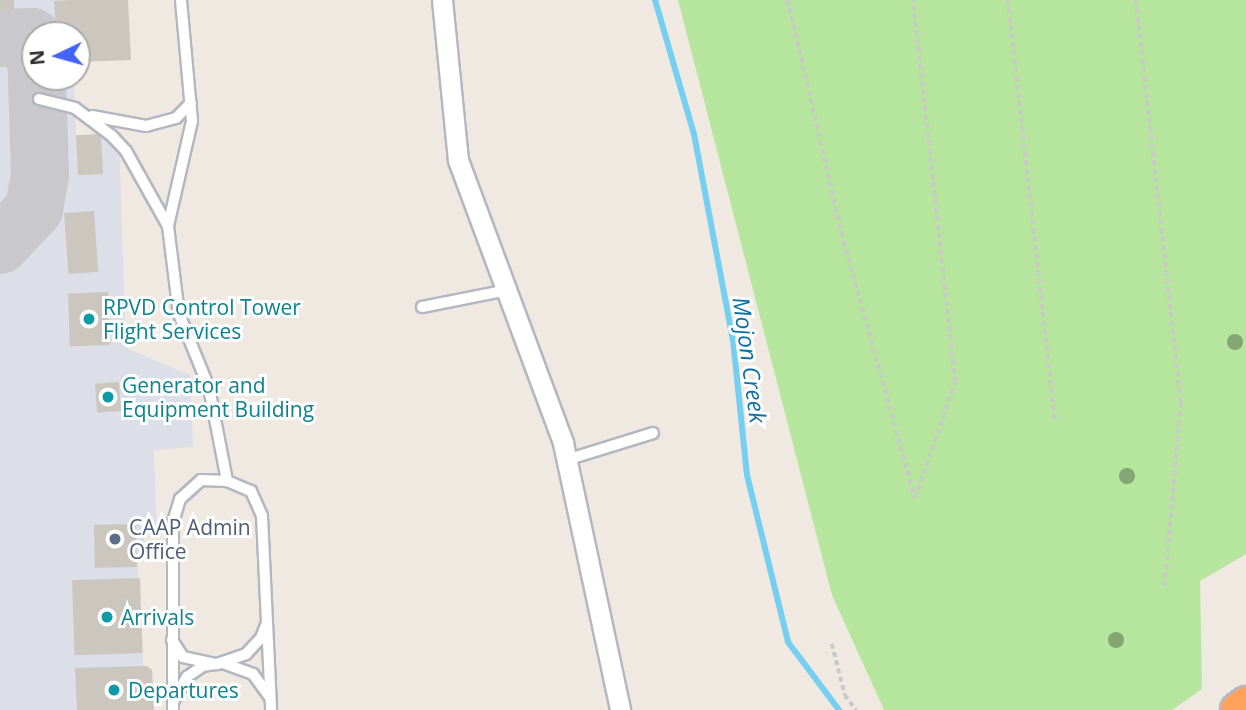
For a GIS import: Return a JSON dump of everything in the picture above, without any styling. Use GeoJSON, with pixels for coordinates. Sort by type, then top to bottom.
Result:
{"type":"FeatureCollection","features":[{"type":"Feature","properties":{"kind":"highway"},"geometry":{"type":"LineString","coordinates":[[1238,710],[1246,704]]}},
{"type":"Feature","properties":{"kind":"street"},"geometry":{"type":"LineString","coordinates":[[442,0],[458,160],[503,290],[537,367],[566,460],[620,710]]}},
{"type":"Feature","properties":{"kind":"lane"},"geometry":{"type":"LineString","coordinates":[[181,0],[191,103],[189,136],[176,176],[168,226],[179,314],[209,388],[227,481]]}},
{"type":"Feature","properties":{"kind":"lane"},"geometry":{"type":"LineString","coordinates":[[39,99],[82,113],[146,126],[176,118],[191,103]]}},
{"type":"Feature","properties":{"kind":"lane"},"geometry":{"type":"LineString","coordinates":[[82,113],[127,151],[168,226]]}},
{"type":"Feature","properties":{"kind":"lane"},"geometry":{"type":"LineString","coordinates":[[422,307],[503,290]]}},
{"type":"Feature","properties":{"kind":"lane"},"geometry":{"type":"LineString","coordinates":[[566,460],[653,433]]}},
{"type":"Feature","properties":{"kind":"lane"},"geometry":{"type":"LineString","coordinates":[[173,706],[173,522],[180,499],[201,481],[227,481],[251,491],[262,516],[271,710]]}},
{"type":"Feature","properties":{"kind":"lane"},"geometry":{"type":"LineString","coordinates":[[173,706],[187,677],[203,666],[246,654],[261,638],[268,618]]}},
{"type":"Feature","properties":{"kind":"lane"},"geometry":{"type":"LineString","coordinates":[[172,640],[183,657],[253,674],[271,697]]}},
{"type":"Feature","properties":{"kind":"path"},"geometry":{"type":"LineString","coordinates":[[788,0],[844,242],[915,498],[954,382],[913,0]]}},
{"type":"Feature","properties":{"kind":"path"},"geometry":{"type":"LineString","coordinates":[[1008,0],[1055,422]]}},
{"type":"Feature","properties":{"kind":"path"},"geometry":{"type":"LineString","coordinates":[[1136,0],[1181,403],[1165,587]]}},
{"type":"Feature","properties":{"kind":"path"},"geometry":{"type":"LineString","coordinates":[[832,644],[845,695],[856,710]]}},
{"type":"Feature","properties":{"kind":"shaded area"},"geometry":{"type":"Polygon","coordinates":[[[0,0],[63,0],[54,1],[55,21],[21,21],[21,91],[74,91],[76,135],[119,138],[126,348],[190,375],[193,447],[154,450],[157,533],[144,533],[144,552],[137,553],[143,665],[152,670],[154,710],[0,710],[0,0]]]}},
{"type":"Feature","properties":{"kind":"green space"},"geometry":{"type":"Polygon","coordinates":[[[678,0],[1246,0],[1246,554],[1200,581],[1202,689],[1172,710],[884,710],[832,595],[678,0]]]}},
{"type":"Feature","properties":{"kind":"building"},"geometry":{"type":"Polygon","coordinates":[[[0,0],[14,0],[14,11],[0,11],[0,0]]]}},
{"type":"Feature","properties":{"kind":"building"},"geometry":{"type":"Polygon","coordinates":[[[128,0],[131,60],[91,61],[91,21],[55,21],[54,1],[128,0]]]}},
{"type":"Feature","properties":{"kind":"building"},"geometry":{"type":"Polygon","coordinates":[[[101,134],[103,174],[78,175],[76,135],[101,134]]]}},
{"type":"Feature","properties":{"kind":"building"},"geometry":{"type":"Polygon","coordinates":[[[94,211],[98,272],[68,274],[64,213],[94,211]]]}},
{"type":"Feature","properties":{"kind":"building","name":"RPVD Control Tower Flight Services"},"geometry":{"type":"Polygon","coordinates":[[[108,292],[110,345],[70,346],[68,293],[108,292]]]}},
{"type":"Feature","properties":{"kind":"building","name":"Generator and Equipment Building"},"geometry":{"type":"Polygon","coordinates":[[[119,382],[121,411],[97,413],[95,384],[119,382]]]}},
{"type":"Feature","properties":{"kind":"building","name":"CAAP Admin Office"},"geometry":{"type":"Polygon","coordinates":[[[136,524],[137,567],[95,568],[94,525],[136,524]]]}},
{"type":"Feature","properties":{"kind":"building","name":"Arrivals"},"geometry":{"type":"Polygon","coordinates":[[[140,578],[143,653],[75,655],[72,580],[140,578]]]}},
{"type":"Feature","properties":{"kind":"building","name":"Departures"},"geometry":{"type":"Polygon","coordinates":[[[147,666],[152,670],[154,710],[77,710],[75,668],[147,666]]]}},
{"type":"Feature","properties":{"kind":"waterway","name":"Mojon Creek"},"geometry":{"type":"LineString","coordinates":[[655,0],[694,134],[733,340],[747,475],[788,642],[839,710]]}},
{"type":"Feature","properties":{"kind":"taxiway"},"geometry":{"type":"LineString","coordinates":[[0,38],[21,37]]}},
{"type":"Feature","properties":{"kind":"taxiway"},"geometry":{"type":"LineString","coordinates":[[0,245],[34,209],[40,175],[37,91]]}},
{"type":"Feature","properties":{"kind":"place","name":"RPVD Control Tower Flight Services"},"geometry":{"type":"Point","coordinates":[89,319]}},
{"type":"Feature","properties":{"kind":"place","name":"Generator and Equipment Building"},"geometry":{"type":"Point","coordinates":[108,397]}},
{"type":"Feature","properties":{"kind":"place","name":"CAAP Admin Office"},"geometry":{"type":"Point","coordinates":[115,539]}},
{"type":"Feature","properties":{"kind":"place","name":"Arrivals"},"geometry":{"type":"Point","coordinates":[107,617]}},
{"type":"Feature","properties":{"kind":"place","name":"Departures"},"geometry":{"type":"Point","coordinates":[114,690]}}]}
